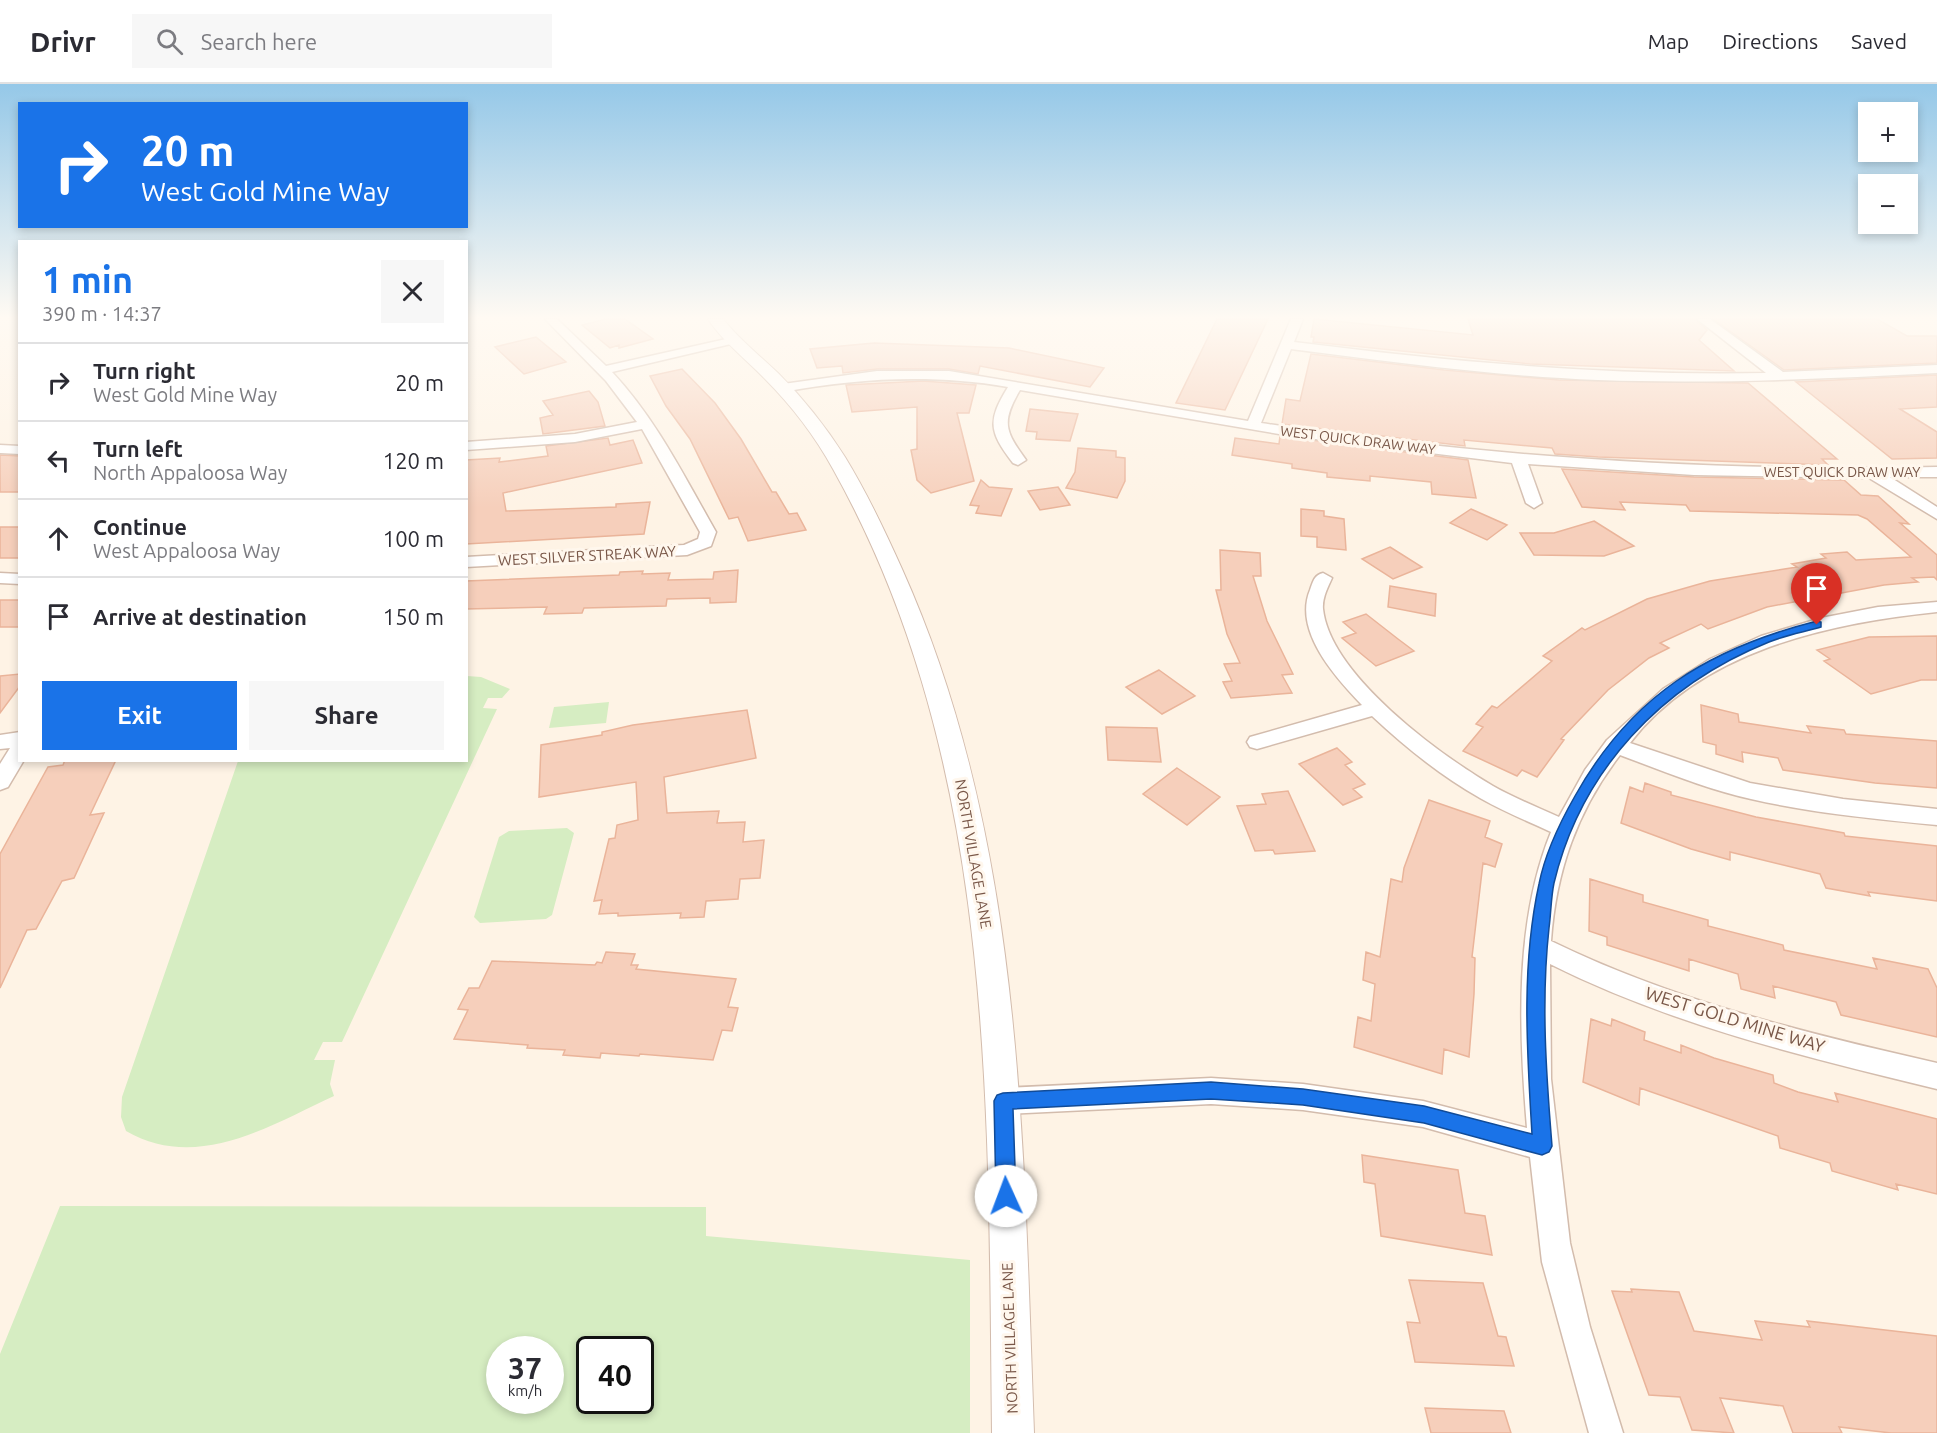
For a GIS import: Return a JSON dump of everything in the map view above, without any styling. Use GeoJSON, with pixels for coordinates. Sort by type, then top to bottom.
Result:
{"type":"FeatureCollection","features":[{"type":"Feature","properties":{"kind":"street"},"geometry":{"type":"LineString","coordinates":[[468,446],[575,438],[647,424],[614,382]]}},
{"type":"Feature","properties":{"kind":"street","name":"NORTH VILLAGE LANE"},"geometry":{"type":"LineString","coordinates":[[777,382],[830,448],[888,556],[917,627],[954,749],[972,837],[988,943],[1003,1101],[1013,1433]]}},
{"type":"Feature","properties":{"kind":"street","name":"WEST QUICK DRAW WAY"},"geometry":{"type":"LineString","coordinates":[[783,388],[819,382]]}},
{"type":"Feature","properties":{"kind":"street","name":"WEST QUICK DRAW WAY"},"geometry":{"type":"LineString","coordinates":[[995,382],[1253,426],[1408,447],[1518,458],[1661,470],[1937,472]]}},
{"type":"Feature","properties":{"kind":"street"},"geometry":{"type":"LineString","coordinates":[[1253,426],[1272,382]]}},
{"type":"Feature","properties":{"kind":"street"},"geometry":{"type":"LineString","coordinates":[[1016,385],[998,423],[1001,439],[1018,460]]}},
{"type":"Feature","properties":{"kind":"street","name":"WEST SILVER STREAK WAY"},"geometry":{"type":"LineString","coordinates":[[468,562],[687,550],[705,542],[708,532],[666,453],[647,424]]}},
{"type":"Feature","properties":{"kind":"street"},"geometry":{"type":"LineString","coordinates":[[0,449],[18,450]]}},
{"type":"Feature","properties":{"kind":"street"},"geometry":{"type":"LineString","coordinates":[[1518,458],[1534,503]]}},
{"type":"Feature","properties":{"kind":"street"},"geometry":{"type":"LineString","coordinates":[[1872,473],[1937,514]]}},
{"type":"Feature","properties":{"kind":"street"},"geometry":{"type":"LineString","coordinates":[[0,578],[18,579]]}},
{"type":"Feature","properties":{"kind":"street"},"geometry":{"type":"LineString","coordinates":[[1323,578],[1314,607],[1320,635],[1346,673],[1376,708],[1428,753],[1486,791],[1564,829]]}},
{"type":"Feature","properties":{"kind":"street"},"geometry":{"type":"LineString","coordinates":[[1606,1433],[1585,1370],[1557,1259],[1542,1146],[1534,1022],[1539,947],[1546,884],[1564,829],[1596,771],[1614,745],[1647,710],[1677,686],[1720,660],[1766,639],[1871,614],[1937,607]]}},
{"type":"Feature","properties":{"kind":"street"},"geometry":{"type":"LineString","coordinates":[[1257,742],[1376,708]]}},
{"type":"Feature","properties":{"kind":"street"},"geometry":{"type":"LineString","coordinates":[[0,741],[18,739]]}},
{"type":"Feature","properties":{"kind":"street"},"geometry":{"type":"LineString","coordinates":[[1614,745],[1688,772],[1748,790],[1820,804],[1937,816]]}},
{"type":"Feature","properties":{"kind":"street"},"geometry":{"type":"LineString","coordinates":[[0,782],[18,752]]}},
{"type":"Feature","properties":{"kind":"street","name":"WEST GOLD MINE WAY"},"geometry":{"type":"LineString","coordinates":[[1539,947],[1587,972],[1684,1007],[1782,1038],[1937,1076]]}},
{"type":"Feature","properties":{"kind":"street"},"geometry":{"type":"LineString","coordinates":[[1003,1101],[1211,1091],[1303,1097],[1424,1114],[1542,1146]]}},
{"type":"Feature","properties":{"kind":"green space"},"geometry":{"type":"Polygon","coordinates":[[[468,676],[481,677],[510,689],[502,698],[488,698],[483,708],[497,709],[342,1042],[323,1042],[314,1060],[335,1060],[330,1084],[334,1096],[284,1120],[232,1140],[206,1146],[179,1147],[153,1142],[126,1131],[121,1117],[122,1097],[238,762],[468,762],[468,676]]]}},
{"type":"Feature","properties":{"kind":"green space"},"geometry":{"type":"Polygon","coordinates":[[[609,702],[606,723],[549,728],[554,707],[609,702]]]}},
{"type":"Feature","properties":{"kind":"green space"},"geometry":{"type":"Polygon","coordinates":[[[567,828],[574,833],[552,915],[546,919],[480,923],[474,917],[499,837],[509,831],[567,828]]]}},
{"type":"Feature","properties":{"kind":"green space"},"geometry":{"type":"Polygon","coordinates":[[[60,1206],[706,1207],[706,1236],[970,1260],[970,1433],[0,1433],[0,1354],[60,1206]]]}},
{"type":"Feature","properties":{"kind":"building"},"geometry":{"type":"Polygon","coordinates":[[[653,382],[695,382],[715,403],[741,439],[772,492],[776,492],[789,514],[797,513],[806,530],[748,541],[738,517],[729,519],[690,439],[666,406],[653,382]]]}},
{"type":"Feature","properties":{"kind":"building"},"geometry":{"type":"Polygon","coordinates":[[[936,382],[976,385],[969,413],[957,413],[974,481],[931,493],[917,480],[911,450],[917,449],[917,407],[852,412],[846,385],[936,382]]]}},
{"type":"Feature","properties":{"kind":"building"},"geometry":{"type":"Polygon","coordinates":[[[1064,382],[1094,382],[1090,387],[1064,382]]]}},
{"type":"Feature","properties":{"kind":"building"},"geometry":{"type":"Polygon","coordinates":[[[1186,382],[1238,382],[1225,410],[1176,403],[1186,382]]]}},
{"type":"Feature","properties":{"kind":"building"},"geometry":{"type":"Polygon","coordinates":[[[1304,382],[1748,383],[1837,459],[1822,459],[1828,465],[1598,457],[1555,454],[1552,448],[1464,440],[1465,446],[1282,424],[1286,399],[1300,401],[1304,382]]]}},
{"type":"Feature","properties":{"kind":"building"},"geometry":{"type":"Polygon","coordinates":[[[1796,382],[1937,382],[1937,407],[1900,409],[1937,432],[1937,458],[1892,459],[1796,382]]]}},
{"type":"Feature","properties":{"kind":"building"},"geometry":{"type":"Polygon","coordinates":[[[589,391],[598,402],[605,426],[543,434],[540,418],[553,415],[543,401],[589,391]]]}},
{"type":"Feature","properties":{"kind":"building"},"geometry":{"type":"Polygon","coordinates":[[[1030,409],[1078,414],[1070,441],[1036,439],[1037,432],[1026,431],[1030,409]]]}},
{"type":"Feature","properties":{"kind":"building"},"geometry":{"type":"Polygon","coordinates":[[[1280,436],[1468,460],[1476,498],[1432,494],[1431,482],[1370,476],[1370,481],[1327,477],[1327,473],[1292,468],[1292,464],[1232,455],[1235,438],[1279,444],[1280,436]]]}},
{"type":"Feature","properties":{"kind":"building"},"geometry":{"type":"Polygon","coordinates":[[[608,438],[610,445],[633,440],[642,463],[503,493],[506,511],[616,507],[616,504],[650,502],[644,534],[468,544],[468,460],[500,458],[499,462],[548,456],[546,446],[608,438]]]}},
{"type":"Feature","properties":{"kind":"building"},"geometry":{"type":"Polygon","coordinates":[[[1078,448],[1116,451],[1116,457],[1125,458],[1125,481],[1117,498],[1066,488],[1075,472],[1078,448]]]}},
{"type":"Feature","properties":{"kind":"building"},"geometry":{"type":"Polygon","coordinates":[[[0,455],[18,456],[18,492],[0,492],[0,455]]]}},
{"type":"Feature","properties":{"kind":"building"},"geometry":{"type":"Polygon","coordinates":[[[1562,469],[1694,477],[1844,480],[1861,495],[1878,496],[1909,524],[1900,523],[1937,555],[1937,580],[1934,577],[1912,578],[1918,582],[1884,585],[1767,607],[1708,629],[1701,624],[1660,643],[1669,648],[1649,658],[1608,690],[1561,739],[1564,740],[1537,777],[1522,770],[1517,776],[1463,751],[1483,727],[1476,724],[1492,706],[1497,708],[1552,661],[1543,656],[1582,628],[1585,630],[1647,599],[1710,581],[1797,567],[1792,564],[1826,558],[1821,554],[1847,552],[1856,560],[1911,557],[1867,519],[1858,515],[1690,511],[1686,505],[1620,502],[1625,510],[1582,507],[1562,469]]]}},
{"type":"Feature","properties":{"kind":"building"},"geometry":{"type":"Polygon","coordinates":[[[981,480],[989,487],[1012,489],[1001,516],[976,513],[979,506],[970,505],[981,480]]]}},
{"type":"Feature","properties":{"kind":"building"},"geometry":{"type":"Polygon","coordinates":[[[1058,487],[1070,505],[1040,510],[1028,491],[1058,487]]]}},
{"type":"Feature","properties":{"kind":"building"},"geometry":{"type":"Polygon","coordinates":[[[1301,509],[1324,511],[1324,516],[1344,519],[1346,550],[1317,547],[1317,537],[1301,536],[1301,509]]]}},
{"type":"Feature","properties":{"kind":"building"},"geometry":{"type":"Polygon","coordinates":[[[1471,509],[1507,525],[1487,540],[1450,523],[1471,509]]]}},
{"type":"Feature","properties":{"kind":"building"},"geometry":{"type":"Polygon","coordinates":[[[1594,521],[1634,546],[1604,556],[1534,555],[1520,533],[1554,533],[1594,521]]]}},
{"type":"Feature","properties":{"kind":"building"},"geometry":{"type":"Polygon","coordinates":[[[0,527],[18,527],[18,558],[0,558],[0,527]]]}},
{"type":"Feature","properties":{"kind":"building"},"geometry":{"type":"Polygon","coordinates":[[[1390,547],[1422,567],[1393,579],[1362,559],[1390,547]]]}},
{"type":"Feature","properties":{"kind":"building"},"geometry":{"type":"Polygon","coordinates":[[[1220,550],[1260,553],[1261,576],[1253,576],[1267,621],[1293,674],[1282,675],[1292,693],[1231,698],[1223,682],[1232,681],[1224,664],[1240,663],[1227,634],[1216,590],[1221,590],[1220,550]]]}},
{"type":"Feature","properties":{"kind":"building"},"geometry":{"type":"Polygon","coordinates":[[[738,570],[736,602],[710,603],[710,598],[667,599],[666,606],[584,608],[582,613],[544,614],[547,607],[468,609],[468,581],[619,575],[620,572],[643,571],[642,574],[670,573],[668,580],[713,579],[714,572],[738,570]]]}},
{"type":"Feature","properties":{"kind":"building"},"geometry":{"type":"Polygon","coordinates":[[[1390,586],[1436,594],[1435,616],[1388,607],[1390,586]]]}},
{"type":"Feature","properties":{"kind":"building"},"geometry":{"type":"Polygon","coordinates":[[[0,600],[18,600],[18,627],[0,627],[0,600]]]}},
{"type":"Feature","properties":{"kind":"building"},"geometry":{"type":"Polygon","coordinates":[[[1366,614],[1414,651],[1376,666],[1342,638],[1356,633],[1343,622],[1366,614]]]}},
{"type":"Feature","properties":{"kind":"building"},"geometry":{"type":"Polygon","coordinates":[[[1937,636],[1937,680],[1921,680],[1871,694],[1824,661],[1830,659],[1817,650],[1869,637],[1937,636]]]}},
{"type":"Feature","properties":{"kind":"building"},"geometry":{"type":"Polygon","coordinates":[[[1159,670],[1195,696],[1162,714],[1126,687],[1159,670]]]}},
{"type":"Feature","properties":{"kind":"building"},"geometry":{"type":"Polygon","coordinates":[[[18,674],[18,689],[0,713],[0,676],[18,674]]]}},
{"type":"Feature","properties":{"kind":"building"},"geometry":{"type":"Polygon","coordinates":[[[1701,705],[1738,714],[1739,722],[1811,733],[1807,726],[1844,730],[1846,734],[1937,741],[1937,788],[1875,783],[1783,770],[1778,758],[1742,752],[1743,762],[1716,754],[1716,745],[1703,742],[1701,705]]]}},
{"type":"Feature","properties":{"kind":"building"},"geometry":{"type":"Polygon","coordinates":[[[747,710],[756,758],[664,777],[667,813],[719,811],[717,823],[745,822],[743,842],[764,840],[760,878],[740,879],[738,899],[706,901],[704,917],[680,918],[681,913],[618,916],[618,913],[599,914],[602,900],[594,901],[609,839],[615,838],[617,825],[638,820],[636,782],[539,797],[541,745],[602,735],[602,732],[633,725],[747,710]]]}},
{"type":"Feature","properties":{"kind":"building"},"geometry":{"type":"Polygon","coordinates":[[[1106,727],[1157,728],[1161,762],[1108,760],[1106,727]]]}},
{"type":"Feature","properties":{"kind":"building"},"geometry":{"type":"Polygon","coordinates":[[[1337,748],[1352,762],[1345,765],[1365,784],[1353,789],[1362,797],[1343,805],[1299,764],[1337,748]]]}},
{"type":"Feature","properties":{"kind":"building"},"geometry":{"type":"Polygon","coordinates":[[[64,762],[115,762],[90,815],[104,813],[74,878],[62,881],[36,929],[27,930],[0,988],[0,854],[48,767],[63,765],[64,762]]]}},
{"type":"Feature","properties":{"kind":"building"},"geometry":{"type":"Polygon","coordinates":[[[1177,768],[1220,797],[1187,825],[1143,794],[1177,768]]]}},
{"type":"Feature","properties":{"kind":"building"},"geometry":{"type":"Polygon","coordinates":[[[1645,783],[1671,792],[1671,795],[1756,817],[1844,833],[1845,836],[1937,846],[1937,901],[1868,892],[1870,896],[1826,888],[1820,874],[1730,852],[1730,860],[1691,849],[1621,823],[1630,787],[1643,792],[1645,783]]]}},
{"type":"Feature","properties":{"kind":"building"},"geometry":{"type":"Polygon","coordinates":[[[1288,791],[1315,851],[1275,854],[1273,850],[1255,851],[1237,806],[1266,804],[1262,794],[1288,791]]]}},
{"type":"Feature","properties":{"kind":"building"},"geometry":{"type":"Polygon","coordinates":[[[1429,800],[1490,821],[1485,837],[1502,844],[1495,867],[1483,863],[1472,957],[1475,958],[1474,994],[1469,1057],[1444,1049],[1442,1074],[1354,1047],[1358,1017],[1371,1021],[1375,984],[1363,980],[1366,952],[1380,957],[1391,879],[1402,882],[1404,868],[1429,800]]]}},
{"type":"Feature","properties":{"kind":"building"},"geometry":{"type":"Polygon","coordinates":[[[1590,879],[1643,895],[1643,902],[1708,920],[1708,926],[1783,945],[1784,950],[1877,969],[1873,958],[1928,969],[1937,988],[1937,1037],[1841,1015],[1836,1002],[1773,986],[1775,998],[1741,989],[1738,974],[1689,959],[1689,971],[1607,945],[1607,937],[1589,931],[1590,879]]]}},
{"type":"Feature","properties":{"kind":"building"},"geometry":{"type":"Polygon","coordinates":[[[606,952],[635,954],[631,965],[638,965],[636,969],[736,979],[728,1007],[738,1008],[732,1031],[722,1030],[713,1060],[640,1054],[639,1056],[601,1053],[600,1058],[563,1055],[565,1050],[454,1039],[468,1010],[458,1009],[469,988],[479,988],[492,961],[595,965],[597,962],[602,963],[606,952]]]}},
{"type":"Feature","properties":{"kind":"building"},"geometry":{"type":"Polygon","coordinates":[[[1591,1019],[1611,1026],[1612,1019],[1645,1032],[1644,1040],[1681,1053],[1681,1045],[1714,1058],[1773,1075],[1774,1083],[1798,1092],[1838,1102],[1835,1093],[1937,1119],[1937,1194],[1896,1184],[1898,1190],[1832,1171],[1830,1163],[1780,1148],[1778,1136],[1640,1088],[1639,1105],[1583,1082],[1591,1019]]]}},
{"type":"Feature","properties":{"kind":"building"},"geometry":{"type":"Polygon","coordinates":[[[1362,1155],[1458,1170],[1465,1213],[1485,1216],[1492,1255],[1381,1236],[1375,1184],[1364,1182],[1362,1155]]]}},
{"type":"Feature","properties":{"kind":"building"},"geometry":{"type":"Polygon","coordinates":[[[1409,1280],[1483,1283],[1498,1336],[1506,1337],[1514,1366],[1415,1362],[1407,1322],[1420,1323],[1409,1280]]]}},
{"type":"Feature","properties":{"kind":"building"},"geometry":{"type":"Polygon","coordinates":[[[1631,1289],[1679,1292],[1694,1331],[1762,1340],[1755,1321],[1810,1327],[1807,1321],[1937,1336],[1937,1433],[1891,1433],[1839,1427],[1842,1433],[1793,1433],[1783,1406],[1720,1398],[1734,1433],[1692,1430],[1680,1397],[1649,1395],[1612,1291],[1632,1292],[1631,1289]]]}},
{"type":"Feature","properties":{"kind":"building"},"geometry":{"type":"Polygon","coordinates":[[[1425,1408],[1504,1411],[1511,1433],[1431,1433],[1425,1408]]]}},
{"type":"Feature","properties":{"kind":"route"},"geometry":{"type":"LineString","coordinates":[[1006,1196],[1003,1101],[1211,1091],[1303,1097],[1424,1114],[1542,1146],[1534,1022],[1539,947],[1546,884],[1564,829],[1596,771],[1618,740],[1647,710],[1677,686],[1720,660],[1766,639],[1817,625]]}}]}
